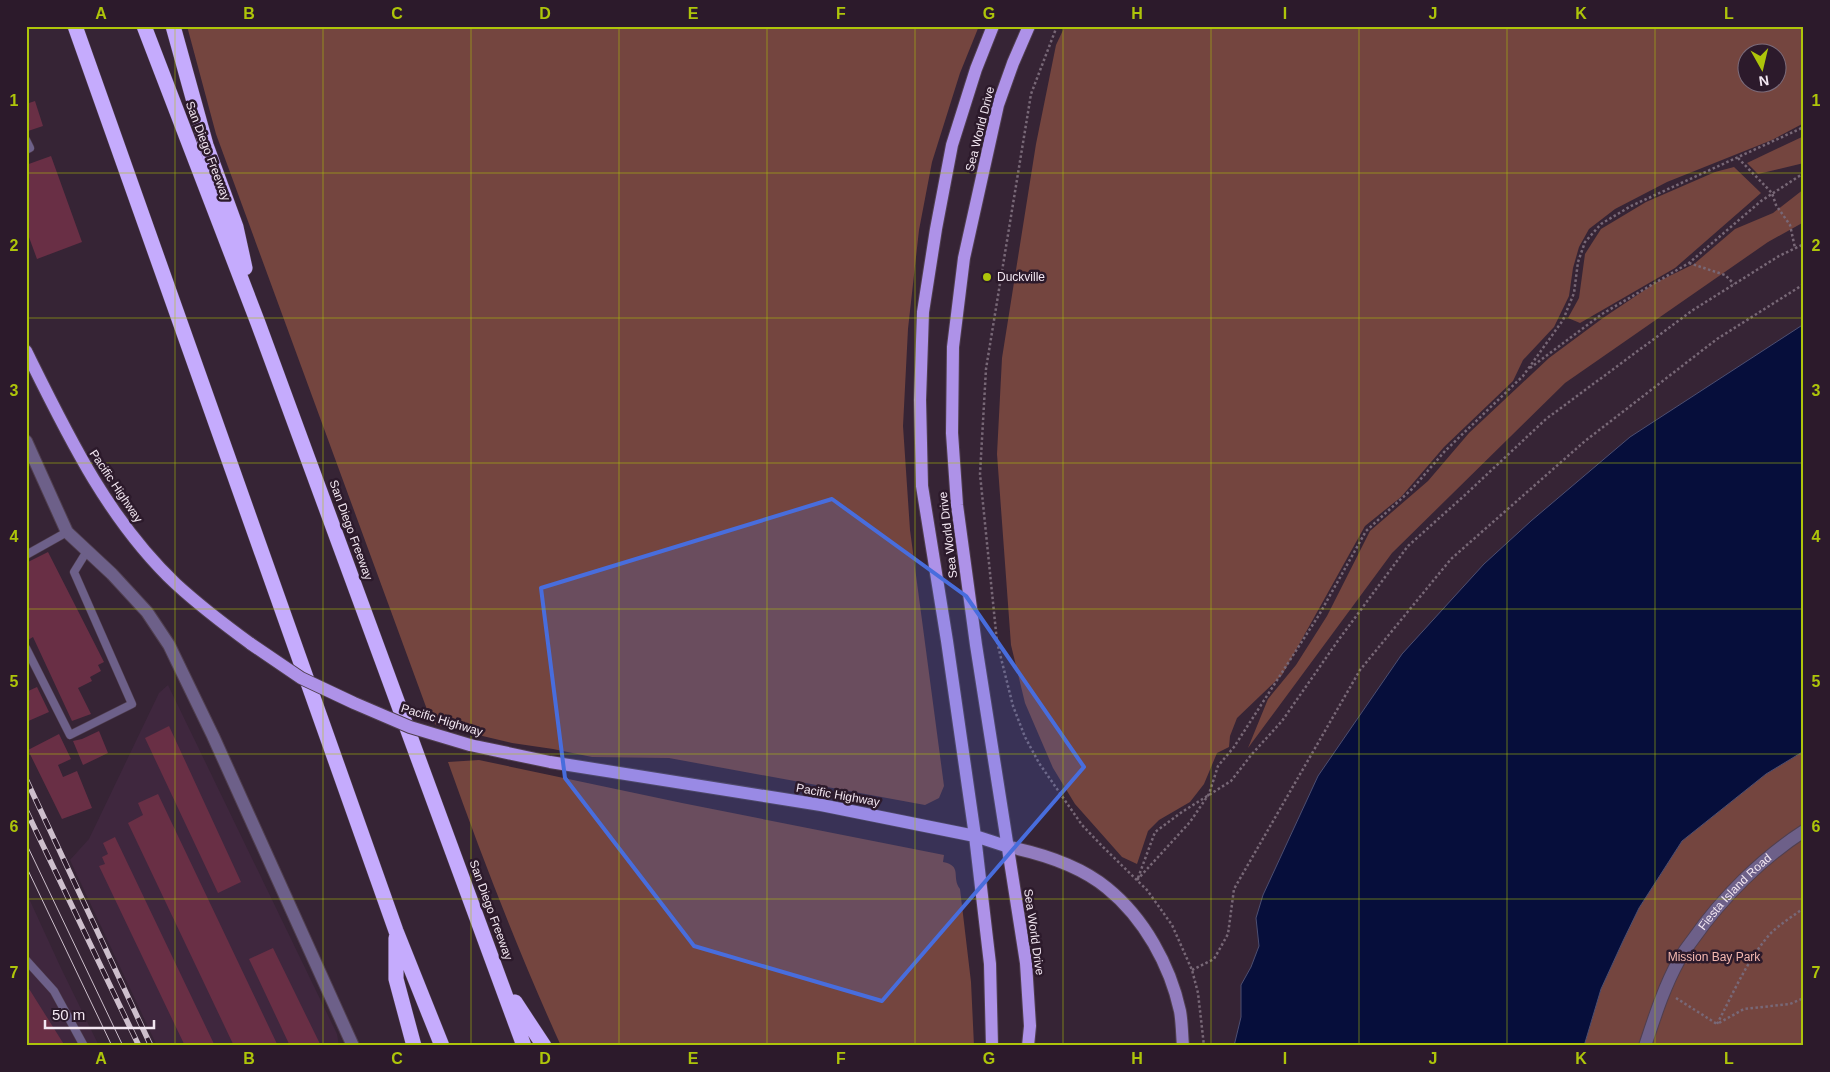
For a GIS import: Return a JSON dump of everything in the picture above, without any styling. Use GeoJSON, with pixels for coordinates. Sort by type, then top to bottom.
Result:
{"type":"FeatureCollection","features":[{"type":"Feature","properties":{"kind":"highway"},"geometry":{"type":"LineString","coordinates":[[75,26],[396,932],[442,1046]]}},
{"type":"Feature","properties":{"kind":"highway","name":"San Diego Freeway"},"geometry":{"type":"LineString","coordinates":[[144,26],[258,323],[524,1046]]}},
{"type":"Feature","properties":{"kind":"highway"},"geometry":{"type":"LineString","coordinates":[[173,26],[206,145],[236,227],[258,323]]}},
{"type":"Feature","properties":{"kind":"highway"},"geometry":{"type":"LineString","coordinates":[[396,932],[396,978],[414,1046]]}},
{"type":"Feature","properties":{"kind":"highway"},"geometry":{"type":"LineString","coordinates":[[501,982],[544,1046]]}},
{"type":"Feature","properties":{"kind":"main road","name":"Sea World Drive"},"geometry":{"type":"LineString","coordinates":[[992,1046],[990,964],[975,836],[947,641],[922,486],[920,400],[923,312],[950,154],[976,69],[993,26]]}},
{"type":"Feature","properties":{"kind":"main road","name":"Sea World Drive"},"geometry":{"type":"LineString","coordinates":[[1028,26],[998,105],[964,258],[953,356],[952,433],[957,505],[976,645],[1026,963],[1030,1026],[1028,1046]]}},
{"type":"Feature","properties":{"kind":"main road","name":"Pacific Highway"},"geometry":{"type":"LineString","coordinates":[[26,351],[84,465],[118,517],[175,583],[213,616],[250,644],[301,678],[410,727],[470,745],[550,762],[821,805],[975,836],[1009,847]]}},
{"type":"Feature","properties":{"kind":"main road"},"geometry":{"type":"LineString","coordinates":[[1009,847],[1050,857],[1083,872],[1107,887],[1128,908],[1160,954],[1170,979],[1180,1012],[1183,1046]]}},
{"type":"Feature","properties":{"kind":"street"},"geometry":{"type":"LineString","coordinates":[[26,441],[67,532],[112,574],[147,612],[168,645],[218,745],[353,1046]]}},
{"type":"Feature","properties":{"kind":"street","name":"Fiesta Island Road"},"geometry":{"type":"LineString","coordinates":[[1645,1046],[1664,991],[1680,958],[1711,914],[1737,886],[1792,838],[1804,831]]}},
{"type":"Feature","properties":{"kind":"lane"},"geometry":{"type":"LineString","coordinates":[[26,140],[30,148],[26,150]]}},
{"type":"Feature","properties":{"kind":"lane"},"geometry":{"type":"LineString","coordinates":[[26,555],[67,532]]}},
{"type":"Feature","properties":{"kind":"lane"},"geometry":{"type":"LineString","coordinates":[[26,648],[70,735],[132,704],[74,572],[87,551]]}},
{"type":"Feature","properties":{"kind":"lane"},"geometry":{"type":"LineString","coordinates":[[26,960],[54,991],[84,1046]]}},
{"type":"Feature","properties":{"kind":"path"},"geometry":{"type":"LineString","coordinates":[[1057,26],[1031,94],[986,369],[980,474],[997,642],[1013,706],[1025,737],[1039,763],[1082,825],[1147,890],[1172,925],[1192,970],[1200,1002],[1204,1046]]}},
{"type":"Feature","properties":{"kind":"path"},"geometry":{"type":"LineString","coordinates":[[1527,370],[1563,320],[1574,293],[1578,262],[1585,242],[1601,224],[1631,206],[1804,128]]}},
{"type":"Feature","properties":{"kind":"path"},"geometry":{"type":"LineString","coordinates":[[1738,158],[1772,193],[1776,205],[1790,225],[1795,248]]}},
{"type":"Feature","properties":{"kind":"path"},"geometry":{"type":"LineString","coordinates":[[1137,880],[1190,822],[1210,794],[1218,766],[1234,747],[1319,615],[1366,530],[1412,489],[1445,451],[1527,370],[1602,314],[1689,263],[1761,201],[1804,173]]}},
{"type":"Feature","properties":{"kind":"path"},"geometry":{"type":"LineString","coordinates":[[1137,880],[1155,832],[1231,781],[1282,721],[1337,642],[1408,546],[1546,419],[1693,310],[1779,256],[1804,244]]}},
{"type":"Feature","properties":{"kind":"path"},"geometry":{"type":"LineString","coordinates":[[1689,263],[1725,275],[1734,284]]}},
{"type":"Feature","properties":{"kind":"path"},"geometry":{"type":"LineString","coordinates":[[1192,970],[1214,959],[1228,934],[1234,889],[1360,670],[1452,560],[1585,441],[1717,339],[1804,284]]}},
{"type":"Feature","properties":{"kind":"path"},"geometry":{"type":"LineString","coordinates":[[1717,1024],[1741,976],[1755,954],[1771,933],[1804,908]]}},
{"type":"Feature","properties":{"kind":"path"},"geometry":{"type":"LineString","coordinates":[[1664,991],[1717,1024]]}},
{"type":"Feature","properties":{"kind":"path"},"geometry":{"type":"LineString","coordinates":[[1717,1024],[1744,1009],[1790,1004],[1804,998]]}},
{"type":"Feature","properties":{"kind":"highlighted area"},"geometry":{"type":"Polygon","coordinates":[[[832,499],[966,596],[1084,767],[882,1001],[694,946],[565,778],[541,588],[832,499]]]}},
{"type":"Feature","properties":{"kind":"shaded area"},"geometry":{"type":"Polygon","coordinates":[[[1804,324],[1804,751],[1766,774],[1682,841],[1639,908],[1623,941],[1601,989],[1584,1046],[1234,1046],[1241,1017],[1241,985],[1251,967],[1259,946],[1256,918],[1263,895],[1318,776],[1402,654],[1484,564],[1531,521],[1630,437],[1804,324]]]}},
{"type":"Feature","properties":{"kind":"shaded area"},"geometry":{"type":"Polygon","coordinates":[[[168,685],[337,1034],[339,1046],[157,1046],[70,860],[89,839],[159,693],[168,685]]]}},
{"type":"Feature","properties":{"kind":"shaded area"},"geometry":{"type":"Polygon","coordinates":[[[26,892],[60,966],[99,1046],[26,1046],[26,892]]]}},
{"type":"Feature","properties":{"kind":"green space"},"geometry":{"type":"Polygon","coordinates":[[[187,26],[979,26],[960,73],[932,162],[919,230],[908,329],[903,426],[910,530],[944,786],[939,798],[925,805],[669,758],[592,757],[512,743],[436,725],[429,715],[216,134],[187,26]]]}},
{"type":"Feature","properties":{"kind":"green space"},"geometry":{"type":"Polygon","coordinates":[[[1065,26],[1804,26],[1804,123],[1772,140],[1667,182],[1615,209],[1589,229],[1579,247],[1573,268],[1569,296],[1554,327],[1523,360],[1513,381],[1444,447],[1401,497],[1365,526],[1282,675],[1237,718],[1230,736],[1229,747],[1217,753],[1204,784],[1190,802],[1159,820],[1148,831],[1137,864],[1122,857],[1075,804],[1053,768],[1025,703],[1011,645],[997,454],[1002,358],[1036,144],[1056,45],[1065,26]]]}},
{"type":"Feature","properties":{"kind":"green space"},"geometry":{"type":"Polygon","coordinates":[[[1804,136],[1804,163],[1758,174],[1747,163],[1804,136]]]}},
{"type":"Feature","properties":{"kind":"green space"},"geometry":{"type":"Polygon","coordinates":[[[1734,167],[1761,193],[1675,268],[1580,323],[1568,318],[1579,298],[1585,254],[1601,229],[1646,202],[1715,172],[1734,167]]]}},
{"type":"Feature","properties":{"kind":"green space"},"geometry":{"type":"Polygon","coordinates":[[[1804,189],[1804,222],[1768,242],[1565,383],[1392,553],[1248,748],[1268,699],[1296,665],[1327,616],[1370,531],[1428,481],[1469,433],[1549,358],[1655,283],[1694,264],[1735,229],[1773,213],[1804,189]]]}},
{"type":"Feature","properties":{"kind":"green space","name":"Mission Bay Park"},"geometry":{"type":"Polygon","coordinates":[[[1804,751],[1804,1046],[1584,1046],[1601,989],[1623,941],[1639,908],[1682,841],[1766,774],[1804,751]]]}},
{"type":"Feature","properties":{"kind":"green space"},"geometry":{"type":"Polygon","coordinates":[[[479,760],[944,855],[943,862],[953,866],[955,869],[956,880],[960,889],[971,982],[974,1046],[561,1046],[530,976],[448,762],[479,760]]]}},
{"type":"Feature","properties":{"kind":"building"},"geometry":{"type":"Polygon","coordinates":[[[35,101],[43,126],[28,131],[26,104],[35,101]]]}},
{"type":"Feature","properties":{"kind":"building"},"geometry":{"type":"Polygon","coordinates":[[[51,156],[82,242],[37,259],[26,229],[26,165],[51,156]]]}},
{"type":"Feature","properties":{"kind":"building"},"geometry":{"type":"Polygon","coordinates":[[[48,552],[104,662],[98,665],[101,671],[90,677],[92,681],[78,688],[91,714],[72,721],[33,637],[28,640],[26,638],[26,563],[48,552]]]}},
{"type":"Feature","properties":{"kind":"building"},"geometry":{"type":"Polygon","coordinates":[[[37,687],[49,712],[26,722],[26,692],[37,687]]]}},
{"type":"Feature","properties":{"kind":"building"},"geometry":{"type":"Polygon","coordinates":[[[169,726],[241,882],[218,893],[145,738],[169,726]]]}},
{"type":"Feature","properties":{"kind":"building"},"geometry":{"type":"Polygon","coordinates":[[[99,731],[108,753],[83,765],[73,741],[99,731]]]}},
{"type":"Feature","properties":{"kind":"building"},"geometry":{"type":"Polygon","coordinates":[[[59,734],[71,759],[58,765],[63,777],[77,771],[92,808],[62,819],[28,750],[59,734]]]}},
{"type":"Feature","properties":{"kind":"building"},"geometry":{"type":"Polygon","coordinates":[[[158,794],[278,1046],[234,1046],[128,823],[143,815],[138,803],[158,794]]]}},
{"type":"Feature","properties":{"kind":"building"},"geometry":{"type":"Polygon","coordinates":[[[115,837],[215,1046],[185,1046],[99,866],[105,864],[102,857],[108,854],[103,843],[115,837]]]}},
{"type":"Feature","properties":{"kind":"building"},"geometry":{"type":"Polygon","coordinates":[[[273,948],[321,1046],[290,1046],[249,959],[273,948]]]}},
{"type":"Feature","properties":{"kind":"building"},"geometry":{"type":"Polygon","coordinates":[[[26,984],[65,1046],[26,1046],[26,984]]]}},
{"type":"Feature","properties":{"kind":"tram line"},"geometry":{"type":"LineString","coordinates":[[26,843],[123,1046]]}},
{"type":"Feature","properties":{"kind":"tram line"},"geometry":{"type":"LineString","coordinates":[[26,866],[112,1046]]}},
{"type":"Feature","properties":{"kind":"railway"},"geometry":{"type":"LineString","coordinates":[[26,779],[151,1046]]}},
{"type":"Feature","properties":{"kind":"railway"},"geometry":{"type":"LineString","coordinates":[[26,810],[139,1046]]}},
{"type":"Feature","properties":{"kind":"place","name":"Duckville"},"geometry":{"type":"Point","coordinates":[987,277]}}]}
